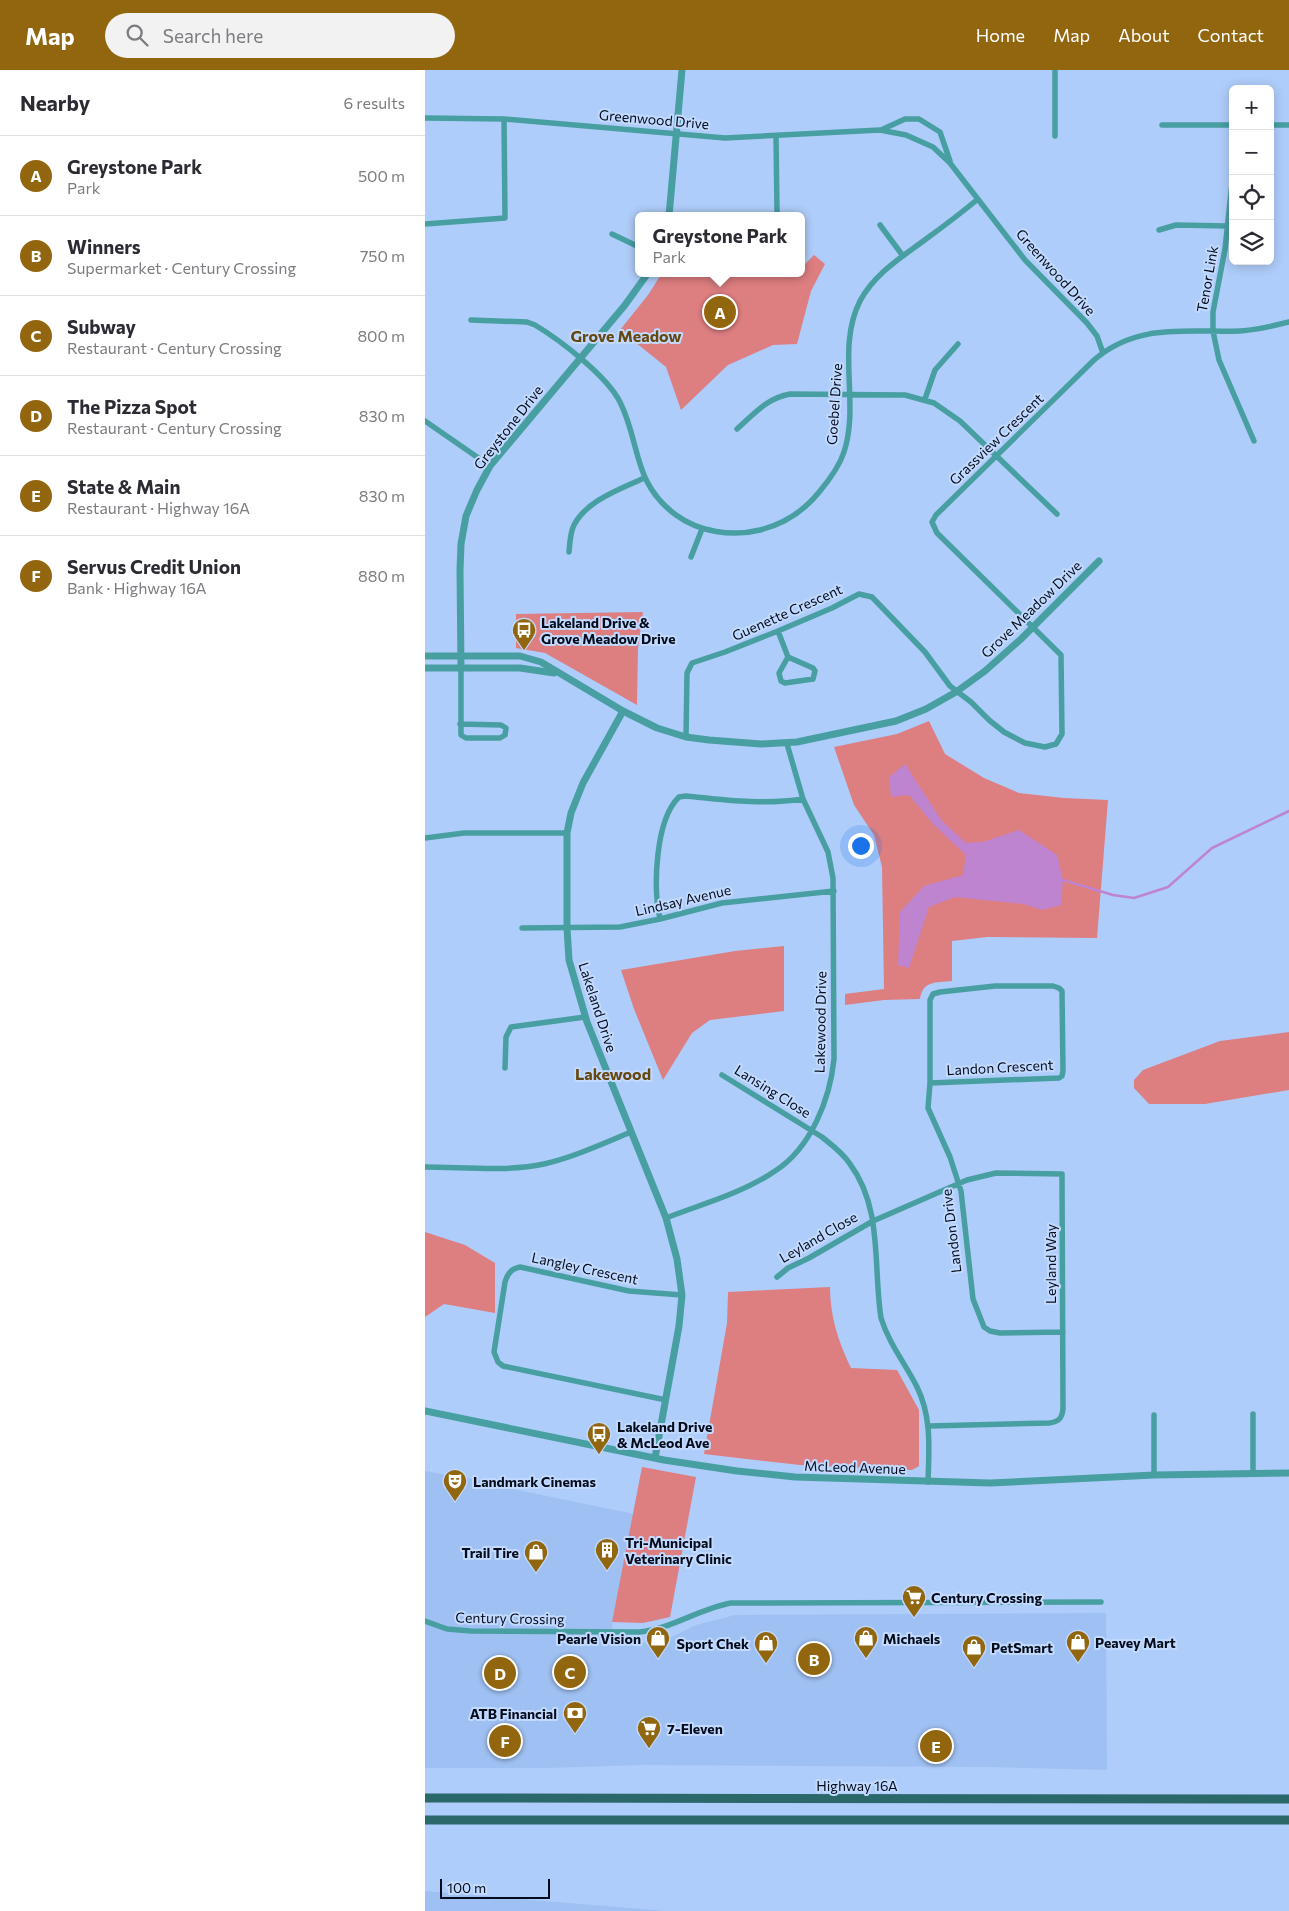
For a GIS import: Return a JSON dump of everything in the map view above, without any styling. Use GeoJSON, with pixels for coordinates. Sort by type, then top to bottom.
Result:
{"type":"FeatureCollection","features":[{"type":"Feature","properties":{"kind":"main road","name":"Highway 16A"},"geometry":{"type":"LineString","coordinates":[[425,1798],[1289,1799]]}},
{"type":"Feature","properties":{"kind":"main road"},"geometry":{"type":"LineString","coordinates":[[425,1820],[1289,1820]]}},
{"type":"Feature","properties":{"kind":"street"},"geometry":{"type":"LineString","coordinates":[[669,212],[682,70]]}},
{"type":"Feature","properties":{"kind":"street"},"geometry":{"type":"LineString","coordinates":[[1055,70],[1055,136]]}},
{"type":"Feature","properties":{"kind":"street","name":"Greenwood Drive"},"geometry":{"type":"LineString","coordinates":[[425,118],[503,119],[725,138],[880,130],[907,136],[933,147],[950,163],[1025,260],[1087,323],[1097,336],[1103,353]]}},
{"type":"Feature","properties":{"kind":"street"},"geometry":{"type":"LineString","coordinates":[[425,224],[505,218],[503,119]]}},
{"type":"Feature","properties":{"kind":"street","name":"Greenwood Drive"},"geometry":{"type":"LineString","coordinates":[[880,130],[905,119],[919,119],[940,132],[950,163]]}},
{"type":"Feature","properties":{"kind":"street"},"geometry":{"type":"LineString","coordinates":[[1162,125],[1229,125]]}},
{"type":"Feature","properties":{"kind":"street"},"geometry":{"type":"LineString","coordinates":[[1274,125],[1289,125]]}},
{"type":"Feature","properties":{"kind":"street"},"geometry":{"type":"LineString","coordinates":[[776,136],[777,211]]}},
{"type":"Feature","properties":{"kind":"street","name":"Tenor Link"},"geometry":{"type":"LineString","coordinates":[[1233,175],[1225,250],[1213,312],[1213,331],[1219,360],[1254,441]]}},
{"type":"Feature","properties":{"kind":"street","name":"Goebel Drive"},"geometry":{"type":"LineString","coordinates":[[471,320],[527,322],[535,325],[607,383],[619,400],[628,422],[639,466],[649,487],[665,506],[688,523],[702,528],[728,532],[757,531],[781,522],[804,507],[828,481],[844,453],[848,438],[850,343],[855,313],[873,281],[978,199]]}},
{"type":"Feature","properties":{"kind":"street"},"geometry":{"type":"LineString","coordinates":[[880,225],[903,256]]}},
{"type":"Feature","properties":{"kind":"street"},"geometry":{"type":"LineString","coordinates":[[1159,230],[1176,225],[1228,226]]}},
{"type":"Feature","properties":{"kind":"street"},"geometry":{"type":"LineString","coordinates":[[612,234],[635,245]]}},
{"type":"Feature","properties":{"kind":"street","name":"Greystone Drive"},"geometry":{"type":"LineString","coordinates":[[461,668],[461,544],[467,516],[477,490],[490,466],[634,294],[645,277]]}},
{"type":"Feature","properties":{"kind":"street","name":"Grassview Crescent"},"geometry":{"type":"LineString","coordinates":[[1034,627],[937,532],[932,522],[936,515],[1103,353],[1123,342],[1154,332],[1170,330],[1253,330],[1289,322]]}},
{"type":"Feature","properties":{"kind":"street"},"geometry":{"type":"LineString","coordinates":[[925,400],[935,370],[958,344]]}},
{"type":"Feature","properties":{"kind":"street"},"geometry":{"type":"LineString","coordinates":[[737,429],[763,405],[780,396],[802,394],[905,395],[925,400],[944,409],[960,421],[1057,514]]}},
{"type":"Feature","properties":{"kind":"street"},"geometry":{"type":"LineString","coordinates":[[425,422],[490,466]]}},
{"type":"Feature","properties":{"kind":"street"},"geometry":{"type":"LineString","coordinates":[[569,552],[571,534],[575,523],[589,507],[644,478]]}},
{"type":"Feature","properties":{"kind":"street"},"geometry":{"type":"LineString","coordinates":[[691,557],[702,528]]}},
{"type":"Feature","properties":{"kind":"street","name":"Grove Meadow Drive"},"geometry":{"type":"LineString","coordinates":[[425,656],[520,656],[541,662],[623,711],[657,728],[686,737],[761,744],[787,744],[895,721],[926,709],[956,692],[1002,656],[1034,627],[1099,561]]}},
{"type":"Feature","properties":{"kind":"street","name":"Guenette Crescent"},"geometry":{"type":"LineString","coordinates":[[686,737],[687,673],[692,663],[778,631],[833,608],[859,594],[872,597],[921,647],[946,682],[1004,732],[1032,744],[1045,747],[1056,744],[1062,734],[1062,661],[1057,650],[1034,627]]}},
{"type":"Feature","properties":{"kind":"street"},"geometry":{"type":"LineString","coordinates":[[778,631],[788,657],[813,668],[815,672],[813,679],[785,683],[781,681],[779,673],[788,657]]}},
{"type":"Feature","properties":{"kind":"street","name":"Grove Meadow Drive"},"geometry":{"type":"LineString","coordinates":[[425,668],[520,668],[559,674]]}},
{"type":"Feature","properties":{"kind":"street"},"geometry":{"type":"LineString","coordinates":[[460,724],[501,724],[506,728],[505,735],[500,738],[466,738],[460,733],[460,724],[461,668]]}},
{"type":"Feature","properties":{"kind":"street","name":"Lakeland Drive"},"geometry":{"type":"LineString","coordinates":[[623,711],[575,798],[567,832],[567,928],[569,960],[585,1017],[666,1218],[677,1259],[682,1295],[679,1326],[655,1458]]}},
{"type":"Feature","properties":{"kind":"street","name":"Lakewood Drive"},"geometry":{"type":"LineString","coordinates":[[666,1218],[753,1184],[777,1170],[791,1158],[811,1130],[827,1099],[834,1058],[834,891],[828,852],[803,799],[787,744]]}},
{"type":"Feature","properties":{"kind":"street"},"geometry":{"type":"LineString","coordinates":[[660,919],[656,901],[659,846],[672,807],[679,797],[686,796],[752,803],[784,802],[803,799]]}},
{"type":"Feature","properties":{"kind":"street"},"geometry":{"type":"LineString","coordinates":[[425,838],[464,832],[567,832]]}},
{"type":"Feature","properties":{"kind":"street","name":"Lindsay Avenue"},"geometry":{"type":"LineString","coordinates":[[522,928],[619,926],[660,919],[722,903],[834,891]]}},
{"type":"Feature","properties":{"kind":"street","name":"Landon Crescent"},"geometry":{"type":"LineString","coordinates":[[931,997],[940,992],[995,986],[1053,986],[1059,988],[1062,991],[1063,1071],[1059,1078],[931,1084]]}},
{"type":"Feature","properties":{"kind":"street","name":"Landon Drive"},"geometry":{"type":"LineString","coordinates":[[931,997],[931,1084],[928,1108],[959,1182],[965,1219],[973,1299],[984,1327],[1000,1333],[1063,1332]]}},
{"type":"Feature","properties":{"kind":"street"},"geometry":{"type":"LineString","coordinates":[[505,1068],[506,1038],[511,1027],[585,1017]]}},
{"type":"Feature","properties":{"kind":"street","name":"Lansing Close"},"geometry":{"type":"LineString","coordinates":[[723,1075],[811,1130],[837,1149],[850,1163],[862,1185],[873,1220],[881,1318],[894,1350],[917,1388],[929,1426],[928,1482]]}},
{"type":"Feature","properties":{"kind":"street"},"geometry":{"type":"LineString","coordinates":[[425,1167],[513,1168],[543,1164],[578,1153],[631,1132]]}},
{"type":"Feature","properties":{"kind":"street","name":"Leyland Way"},"geometry":{"type":"LineString","coordinates":[[873,1220],[976,1176],[996,1173],[1061,1174],[1063,1409],[1060,1419],[1049,1423],[929,1426]]}},
{"type":"Feature","properties":{"kind":"street","name":"Leyland Close"},"geometry":{"type":"LineString","coordinates":[[777,1277],[788,1268],[809,1258],[873,1220]]}},
{"type":"Feature","properties":{"kind":"street","name":"Langley Crescent"},"geometry":{"type":"LineString","coordinates":[[666,1400],[503,1366],[498,1362],[494,1352],[505,1282],[510,1272],[515,1268],[520,1267],[629,1291],[682,1295]]}},
{"type":"Feature","properties":{"kind":"street","name":"McLeod Avenue"},"geometry":{"type":"LineString","coordinates":[[425,1411],[655,1458],[737,1471],[795,1477],[928,1482],[1022,1482],[1155,1475],[1289,1473]]}},
{"type":"Feature","properties":{"kind":"street"},"geometry":{"type":"LineString","coordinates":[[1253,1414],[1253,1474]]}},
{"type":"Feature","properties":{"kind":"street"},"geometry":{"type":"LineString","coordinates":[[1155,1415],[1155,1475]]}},
{"type":"Feature","properties":{"kind":"street","name":"Century Crossing"},"geometry":{"type":"LineString","coordinates":[[425,1621],[447,1629],[471,1631],[639,1632],[672,1625],[700,1611],[731,1603],[1101,1602]]}},
{"type":"Feature","properties":{"kind":"shaded area"},"geometry":{"type":"Polygon","coordinates":[[[814,255],[825,264],[811,291],[797,344],[773,345],[728,365],[681,410],[666,367],[620,330],[648,295],[659,277],[805,277],[805,264],[814,255]]]}},
{"type":"Feature","properties":{"kind":"shaded area"},"geometry":{"type":"Polygon","coordinates":[[[643,612],[638,648],[637,705],[545,653],[516,648],[516,614],[643,612]]]}},
{"type":"Feature","properties":{"kind":"shaded area"},"geometry":{"type":"Polygon","coordinates":[[[929,721],[945,754],[984,778],[1019,793],[1108,800],[1097,938],[987,937],[952,941],[952,981],[927,985],[920,999],[884,1000],[845,1005],[845,994],[884,989],[882,867],[874,835],[854,805],[834,747],[897,734],[929,721]]]}},
{"type":"Feature","properties":{"kind":"shaded area"},"geometry":{"type":"Polygon","coordinates":[[[905,764],[942,821],[966,843],[983,842],[1019,830],[1057,855],[1063,880],[1061,905],[1042,910],[1024,904],[955,897],[929,907],[909,968],[898,965],[900,912],[924,886],[963,875],[966,855],[934,825],[909,795],[891,797],[889,777],[905,764]]]}},
{"type":"Feature","properties":{"kind":"shaded area"},"geometry":{"type":"Polygon","coordinates":[[[784,946],[784,1011],[710,1020],[692,1033],[663,1080],[634,1009],[621,970],[735,951],[784,946]]]}},
{"type":"Feature","properties":{"kind":"shaded area"},"geometry":{"type":"Polygon","coordinates":[[[1289,1032],[1289,1090],[1205,1104],[1149,1104],[1134,1088],[1134,1080],[1143,1070],[1220,1041],[1289,1032]]]}},
{"type":"Feature","properties":{"kind":"shaded area"},"geometry":{"type":"Polygon","coordinates":[[[425,1232],[465,1245],[495,1263],[495,1313],[444,1304],[425,1317],[425,1232]]]}},
{"type":"Feature","properties":{"kind":"shaded area"},"geometry":{"type":"Polygon","coordinates":[[[830,1287],[831,1308],[836,1328],[851,1368],[897,1370],[919,1410],[919,1466],[912,1470],[800,1465],[704,1454],[727,1323],[728,1292],[830,1287]]]}},
{"type":"Feature","properties":{"kind":"shaded area"},"geometry":{"type":"Polygon","coordinates":[[[642,1467],[696,1477],[670,1617],[643,1623],[612,1622],[642,1467]]]}},
{"type":"Feature","properties":{"kind":"shaded area","name":"Century Crossing"},"geometry":{"type":"Polygon","coordinates":[[[425,1471],[512,1486],[513,1489],[634,1514],[612,1622],[613,1644],[661,1642],[696,1625],[735,1615],[1106,1613],[1107,1770],[985,1767],[642,1765],[547,1768],[425,1768],[425,1471]]]}},
{"type":"Feature","properties":{"kind":"shaded area"},"geometry":{"type":"Polygon","coordinates":[[[425,1891],[666,1911],[425,1911],[425,1891]]]}},
{"type":"Feature","properties":{"kind":"waterway"},"geometry":{"type":"LineString","coordinates":[[1063,880],[1113,895],[1134,898],[1168,887],[1212,848],[1289,811]]}},
{"type":"Feature","properties":{"kind":"place","name":"Greystone Park"},"geometry":{"type":"Point","coordinates":[720,312]}},
{"type":"Feature","properties":{"kind":"place","name":"Lakeland Drive & Grove Meadow Drive"},"geometry":{"type":"Point","coordinates":[524,651]}},
{"type":"Feature","properties":{"kind":"place","name":"Lakeland Drive & McLeod Ave"},"geometry":{"type":"Point","coordinates":[599,1455]}},
{"type":"Feature","properties":{"kind":"place","name":"Landmark Cinemas"},"geometry":{"type":"Point","coordinates":[455,1502]}},
{"type":"Feature","properties":{"kind":"place","name":"Tri-Municipal Veterinary Clinic"},"geometry":{"type":"Point","coordinates":[607,1571]}},
{"type":"Feature","properties":{"kind":"place","name":"Trail Tire"},"geometry":{"type":"Point","coordinates":[536,1573]}},
{"type":"Feature","properties":{"kind":"place","name":"Century Crossing"},"geometry":{"type":"Point","coordinates":[914,1618]}},
{"type":"Feature","properties":{"kind":"place","name":"Pearle Vision"},"geometry":{"type":"Point","coordinates":[658,1659]}},
{"type":"Feature","properties":{"kind":"place","name":"Winners"},"geometry":{"type":"Point","coordinates":[814,1659]}},
{"type":"Feature","properties":{"kind":"place","name":"Michaels"},"geometry":{"type":"Point","coordinates":[866,1659]}},
{"type":"Feature","properties":{"kind":"place","name":"Peavey Mart"},"geometry":{"type":"Point","coordinates":[1078,1663]}},
{"type":"Feature","properties":{"kind":"place","name":"Sport Chek"},"geometry":{"type":"Point","coordinates":[766,1664]}},
{"type":"Feature","properties":{"kind":"place","name":"PetSmart"},"geometry":{"type":"Point","coordinates":[974,1668]}},
{"type":"Feature","properties":{"kind":"place","name":"Subway"},"geometry":{"type":"Point","coordinates":[570,1672]}},
{"type":"Feature","properties":{"kind":"place","name":"The Pizza Spot"},"geometry":{"type":"Point","coordinates":[500,1673]}},
{"type":"Feature","properties":{"kind":"place","name":"ATB Financial"},"geometry":{"type":"Point","coordinates":[575,1734]}},
{"type":"Feature","properties":{"kind":"place","name":"Servus Credit Union"},"geometry":{"type":"Point","coordinates":[505,1741]}},
{"type":"Feature","properties":{"kind":"place","name":"State & Main"},"geometry":{"type":"Point","coordinates":[936,1746]}},
{"type":"Feature","properties":{"kind":"place","name":"7-Eleven"},"geometry":{"type":"Point","coordinates":[649,1749]}},
{"type":"Feature","properties":{"kind":"district","name":"Grove Meadow"},"geometry":{"type":"Point","coordinates":[626,335]}},
{"type":"Feature","properties":{"kind":"district","name":"Lakewood"},"geometry":{"type":"Point","coordinates":[613,1073]}}]}
